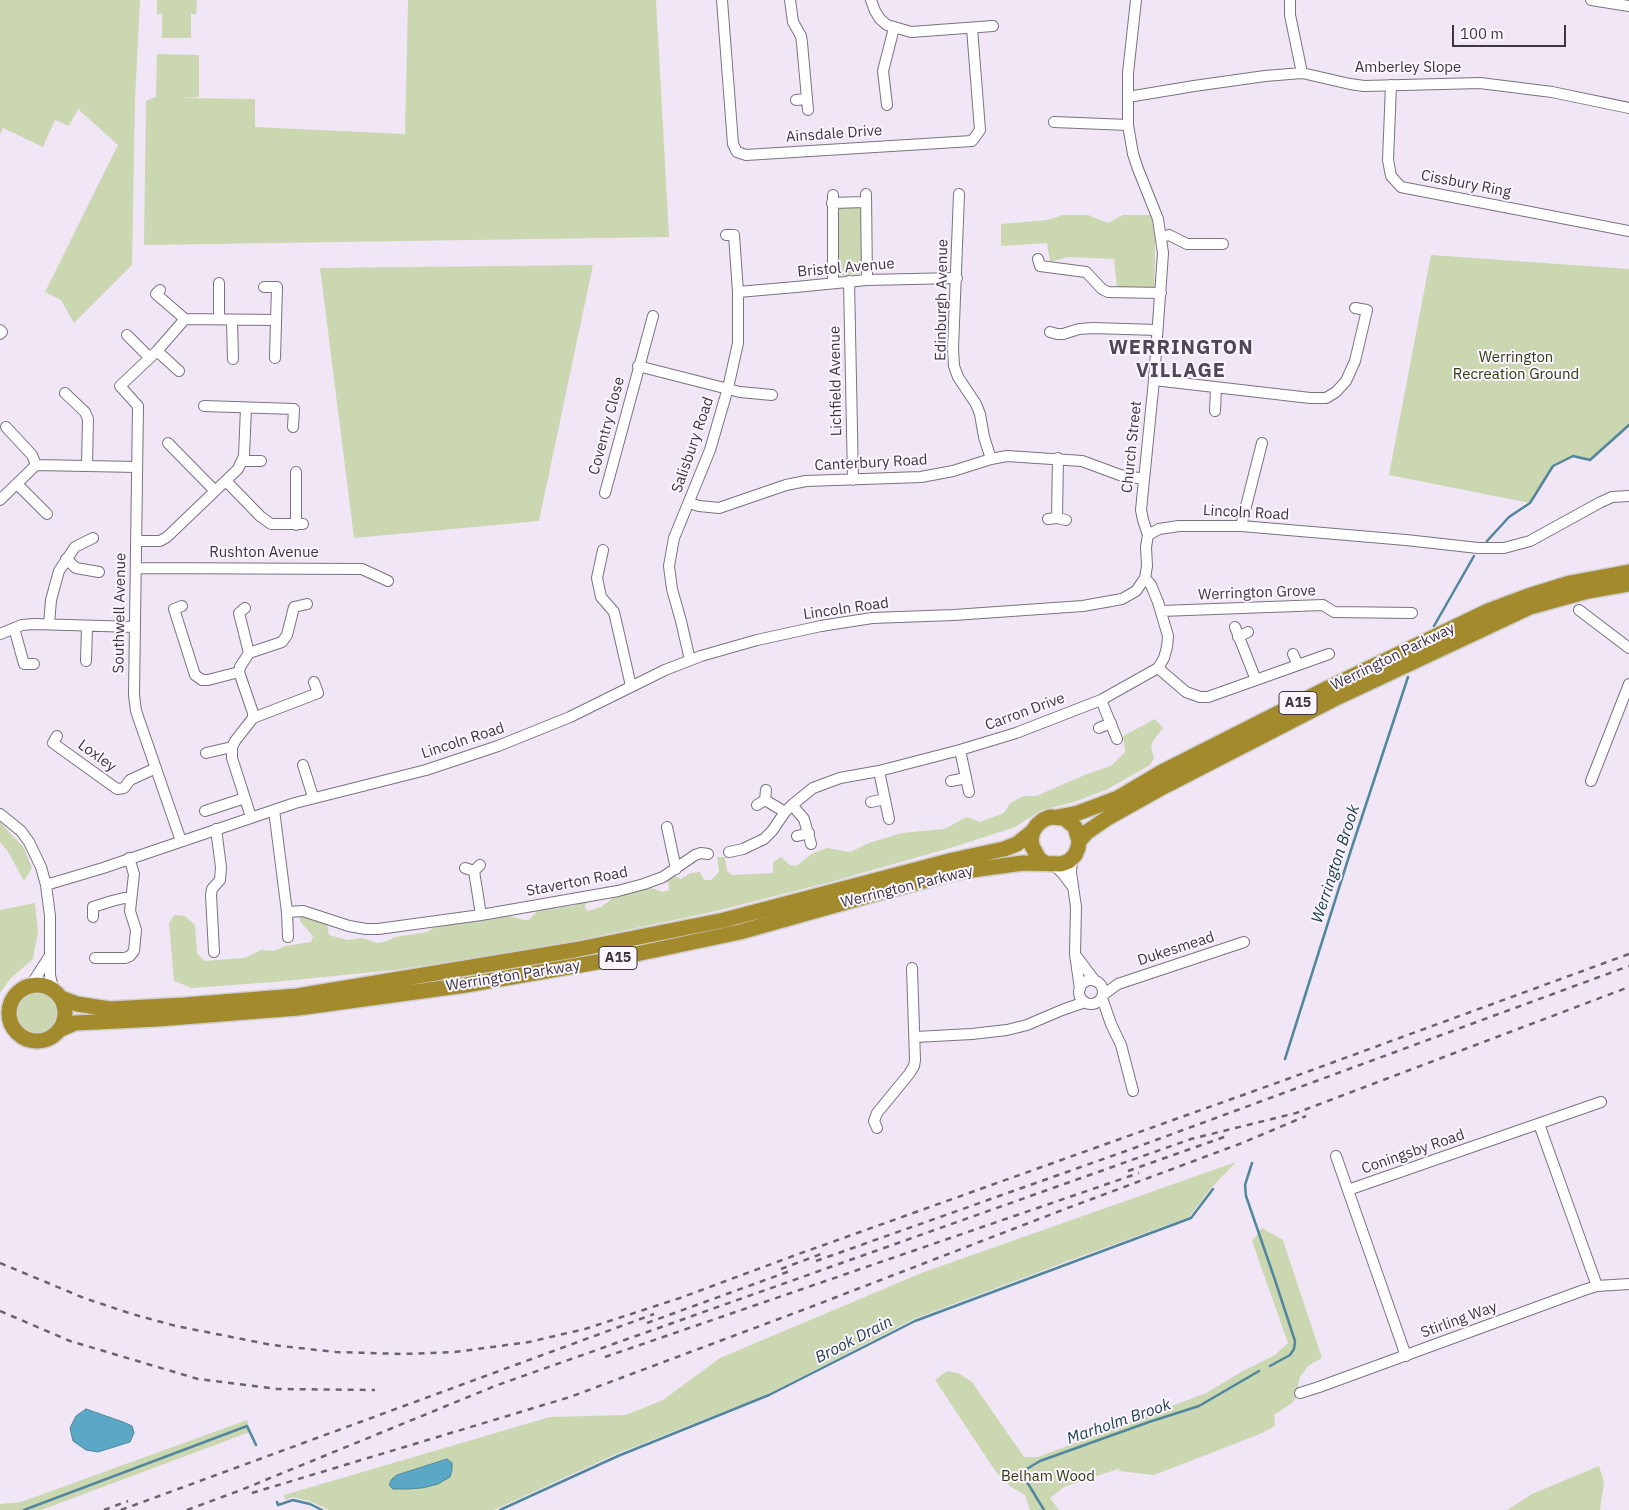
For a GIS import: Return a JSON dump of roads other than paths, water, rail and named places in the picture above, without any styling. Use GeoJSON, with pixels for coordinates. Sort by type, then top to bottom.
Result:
{"type":"FeatureCollection","features":[{"type":"Feature","properties":{"kind":"highway","name":"Werrington Parkway"},"geometry":{"type":"LineString","coordinates":[[1058,817],[1078,813],[1118,798],[1162,772],[1488,611],[1570,583],[1607,582],[1627,578]]}},
{"type":"Feature","properties":{"kind":"highway","name":"Werrington Parkway"},"geometry":{"type":"LineString","coordinates":[[1080,841],[1087,832],[1106,819],[1163,787],[1332,700],[1530,607],[1588,591],[1607,582]]}},
{"type":"Feature","properties":{"kind":"highway","name":"A15"},"geometry":{"type":"LineString","coordinates":[[1033,831],[1043,820],[1050,817],[1058,817]]}},
{"type":"Feature","properties":{"kind":"highway"},"geometry":{"type":"LineString","coordinates":[[1058,817],[1064,818],[1075,827],[1080,841]]}},
{"type":"Feature","properties":{"kind":"highway","name":"Werrington Parkway"},"geometry":{"type":"LineString","coordinates":[[184,1011],[297,996],[574,950],[724,920],[953,860],[1004,849],[1017,844],[1033,831]]}},
{"type":"Feature","properties":{"kind":"highway"},"geometry":{"type":"LineString","coordinates":[[1033,831],[1032,846],[1034,853],[1039,859],[1050,864]]}},
{"type":"Feature","properties":{"kind":"highway","name":"A15"},"geometry":{"type":"LineString","coordinates":[[1050,864],[1062,864],[1072,858],[1078,849],[1080,841]]}},
{"type":"Feature","properties":{"kind":"highway","name":"Werrington Parkway"},"geometry":{"type":"LineString","coordinates":[[61,1029],[75,1023],[157,1013],[298,1008],[466,985],[603,961],[740,932],[957,872],[998,866],[1050,864]]}},
{"type":"Feature","properties":{"kind":"highway"},"geometry":{"type":"LineString","coordinates":[[31,985],[46,986],[57,993],[65,1005],[64,1022],[61,1029],[51,1038],[37,1041],[25,1039],[17,1033],[5,1013],[17,993],[31,985]]}},
{"type":"Feature","properties":{"kind":"highway","name":"Werrington Parkway"},"geometry":{"type":"LineString","coordinates":[[57,993],[77,1004],[99,1008],[157,1013]]}},
{"type":"Feature","properties":{"kind":"highway"},"geometry":{"type":"LineString","coordinates":[[0,1033],[17,1033]]}},
{"type":"Feature","properties":{"kind":"street","name":"Ainsdale Drive"},"geometry":{"type":"LineString","coordinates":[[722,0],[733,144],[737,152],[746,155],[972,141],[980,130],[972,28]]}},
{"type":"Feature","properties":{"kind":"street"},"geometry":{"type":"LineString","coordinates":[[790,0],[793,22],[801,36],[802,43],[804,103]]}},
{"type":"Feature","properties":{"kind":"street"},"geometry":{"type":"LineString","coordinates":[[871,0],[880,19],[894,28],[911,32],[994,26]]}},
{"type":"Feature","properties":{"kind":"street","name":"Church Street"},"geometry":{"type":"LineString","coordinates":[[1136,0],[1128,73],[1128,125],[1136,163],[1158,219],[1163,255],[1142,515],[1148,535]]}},
{"type":"Feature","properties":{"kind":"street"},"geometry":{"type":"LineString","coordinates":[[1290,0],[1290,15],[1302,73]]}},
{"type":"Feature","properties":{"kind":"street"},"geometry":{"type":"LineString","coordinates":[[1591,0],[1629,6]]}},
{"type":"Feature","properties":{"kind":"street"},"geometry":{"type":"LineString","coordinates":[[887,105],[883,71],[894,28]]}},
{"type":"Feature","properties":{"kind":"street","name":"Amberley Slope"},"geometry":{"type":"LineString","coordinates":[[1128,97],[1203,84],[1302,73],[1350,84],[1480,83],[1552,92],[1629,108]]}},
{"type":"Feature","properties":{"kind":"street","name":"Cissbury Ring"},"geometry":{"type":"LineString","coordinates":[[1391,85],[1388,160],[1391,176],[1401,187],[1629,231]]}},
{"type":"Feature","properties":{"kind":"street"},"geometry":{"type":"LineString","coordinates":[[1054,122],[1128,125]]}},
{"type":"Feature","properties":{"kind":"street","name":"Edinburgh Avenue"},"geometry":{"type":"LineString","coordinates":[[959,194],[954,366],[958,377],[976,404],[980,414],[984,437],[992,459]]}},
{"type":"Feature","properties":{"kind":"street"},"geometry":{"type":"LineString","coordinates":[[833,283],[832,199],[866,198],[867,280]]}},
{"type":"Feature","properties":{"kind":"street","name":"Salisbury Road"},"geometry":{"type":"LineString","coordinates":[[690,660],[672,588],[669,566],[674,538],[710,450],[728,388],[738,343],[738,292],[734,235]]}},
{"type":"Feature","properties":{"kind":"street"},"geometry":{"type":"LineString","coordinates":[[1161,237],[1169,236],[1187,244],[1223,244]]}},
{"type":"Feature","properties":{"kind":"street"},"geometry":{"type":"LineString","coordinates":[[1036,264],[1086,272],[1102,289],[1108,292],[1161,293]]}},
{"type":"Feature","properties":{"kind":"street","name":"Bristol Avenue"},"geometry":{"type":"LineString","coordinates":[[738,292],[796,288],[849,281],[956,278]]}},
{"type":"Feature","properties":{"kind":"street","name":"Lichfield Avenue"},"geometry":{"type":"LineString","coordinates":[[849,281],[853,480]]}},
{"type":"Feature","properties":{"kind":"street"},"geometry":{"type":"LineString","coordinates":[[219,283],[219,319]]}},
{"type":"Feature","properties":{"kind":"street"},"geometry":{"type":"LineString","coordinates":[[264,287],[278,287],[275,358]]}},
{"type":"Feature","properties":{"kind":"street"},"geometry":{"type":"LineString","coordinates":[[160,290],[156,294],[185,319],[276,320]]}},
{"type":"Feature","properties":{"kind":"street"},"geometry":{"type":"LineString","coordinates":[[1154,380],[1310,398],[1326,398],[1336,392],[1346,381],[1355,361],[1367,310],[1356,308]]}},
{"type":"Feature","properties":{"kind":"street","name":"Coventry Close"},"geometry":{"type":"LineString","coordinates":[[605,493],[653,316]]}},
{"type":"Feature","properties":{"kind":"street"},"geometry":{"type":"LineString","coordinates":[[153,354],[185,319]]}},
{"type":"Feature","properties":{"kind":"street"},"geometry":{"type":"LineString","coordinates":[[232,320],[233,359]]}},
{"type":"Feature","properties":{"kind":"street"},"geometry":{"type":"LineString","coordinates":[[1050,332],[1063,334],[1079,329],[1093,328],[1157,330]]}},
{"type":"Feature","properties":{"kind":"street"},"geometry":{"type":"LineString","coordinates":[[126,335],[179,372]]}},
{"type":"Feature","properties":{"kind":"street","name":"Southwell Avenue"},"geometry":{"type":"LineString","coordinates":[[153,354],[120,386],[138,406],[134,695],[136,712],[181,841]]}},
{"type":"Feature","properties":{"kind":"street","name":"Coventry Close"},"geometry":{"type":"LineString","coordinates":[[638,366],[740,392],[772,394]]}},
{"type":"Feature","properties":{"kind":"street"},"geometry":{"type":"LineString","coordinates":[[1215,411],[1216,388]]}},
{"type":"Feature","properties":{"kind":"street"},"geometry":{"type":"LineString","coordinates":[[65,393],[85,412],[88,419],[88,465]]}},
{"type":"Feature","properties":{"kind":"street"},"geometry":{"type":"LineString","coordinates":[[204,406],[294,409],[293,427]]}},
{"type":"Feature","properties":{"kind":"street"},"geometry":{"type":"LineString","coordinates":[[137,541],[160,541],[167,537],[238,469],[244,456],[246,408]]}},
{"type":"Feature","properties":{"kind":"street"},"geometry":{"type":"LineString","coordinates":[[6,427],[32,455],[36,465]]}},
{"type":"Feature","properties":{"kind":"street"},"geometry":{"type":"LineString","coordinates":[[168,443],[214,491]]}},
{"type":"Feature","properties":{"kind":"street"},"geometry":{"type":"LineString","coordinates":[[1241,526],[1253,459],[1262,443]]}},
{"type":"Feature","properties":{"kind":"street","name":"Canterbury Road"},"geometry":{"type":"LineString","coordinates":[[689,502],[699,506],[718,508],[778,488],[806,481],[921,477],[953,471],[1007,456],[1082,461],[1120,475],[1144,479]]}},
{"type":"Feature","properties":{"kind":"street"},"geometry":{"type":"LineString","coordinates":[[1057,519],[1058,458]]}},
{"type":"Feature","properties":{"kind":"street"},"geometry":{"type":"LineString","coordinates":[[243,461],[261,461]]}},
{"type":"Feature","properties":{"kind":"street"},"geometry":{"type":"LineString","coordinates":[[0,500],[36,465],[137,467]]}},
{"type":"Feature","properties":{"kind":"street"},"geometry":{"type":"LineString","coordinates":[[226,481],[260,516],[271,524],[299,524],[296,472]]}},
{"type":"Feature","properties":{"kind":"street"},"geometry":{"type":"LineString","coordinates":[[18,484],[47,514]]}},
{"type":"Feature","properties":{"kind":"street","name":"Lincoln Road"},"geometry":{"type":"LineString","coordinates":[[1148,535],[1159,529],[1179,526],[1241,526],[1478,548],[1504,548],[1530,541],[1598,503],[1612,498],[1629,496]]}},
{"type":"Feature","properties":{"kind":"street"},"geometry":{"type":"LineString","coordinates":[[1148,535],[1145,578],[1151,585],[1168,636],[1164,658],[1158,668],[1186,692],[1200,697],[1208,697],[1329,654]]}},
{"type":"Feature","properties":{"kind":"street"},"geometry":{"type":"LineString","coordinates":[[49,624],[54,584],[59,571],[75,548],[93,538]]}},
{"type":"Feature","properties":{"kind":"street"},"geometry":{"type":"LineString","coordinates":[[604,550],[597,578],[601,597],[614,612],[631,686]]}},
{"type":"Feature","properties":{"kind":"street"},"geometry":{"type":"LineString","coordinates":[[66,559],[76,568],[99,571]]}},
{"type":"Feature","properties":{"kind":"street","name":"Rushton Avenue"},"geometry":{"type":"LineString","coordinates":[[136,568],[362,569],[388,581]]}},
{"type":"Feature","properties":{"kind":"street","name":"Lincoln Road"},"geometry":{"type":"LineString","coordinates":[[46,885],[313,797],[426,770],[498,746],[570,717],[631,686],[690,660],[757,640],[821,626],[872,618],[1046,610],[1099,604],[1129,596],[1136,591],[1145,578]]}},
{"type":"Feature","properties":{"kind":"street"},"geometry":{"type":"LineString","coordinates":[[253,718],[239,672],[243,661],[249,653],[282,642],[287,635],[294,607],[307,604]]}},
{"type":"Feature","properties":{"kind":"street","name":"Werrington Grove"},"geometry":{"type":"LineString","coordinates":[[1161,611],[1323,605],[1334,612],[1412,613]]}},
{"type":"Feature","properties":{"kind":"street"},"geometry":{"type":"LineString","coordinates":[[182,606],[174,610],[195,674],[202,680],[208,680],[239,672]]}},
{"type":"Feature","properties":{"kind":"street"},"geometry":{"type":"LineString","coordinates":[[244,608],[238,613],[249,653]]}},
{"type":"Feature","properties":{"kind":"street"},"geometry":{"type":"LineString","coordinates":[[1579,610],[1629,648]]}},
{"type":"Feature","properties":{"kind":"street"},"geometry":{"type":"LineString","coordinates":[[0,634],[22,625],[136,627]]}},
{"type":"Feature","properties":{"kind":"street"},"geometry":{"type":"LineString","coordinates":[[86,661],[87,626]]}},
{"type":"Feature","properties":{"kind":"street"},"geometry":{"type":"LineString","coordinates":[[14,628],[24,664],[34,664]]}},
{"type":"Feature","properties":{"kind":"street"},"geometry":{"type":"LineString","coordinates":[[1248,632],[1236,632],[1256,680]]}},
{"type":"Feature","properties":{"kind":"street"},"geometry":{"type":"LineString","coordinates":[[1293,654],[1298,665]]}},
{"type":"Feature","properties":{"kind":"street","name":"Carron Drive"},"geometry":{"type":"LineString","coordinates":[[729,852],[743,849],[764,839],[788,809],[813,788],[825,782],[879,771],[1016,733],[1101,700],[1158,668]]}},
{"type":"Feature","properties":{"kind":"street"},"geometry":{"type":"LineString","coordinates":[[251,817],[232,758],[232,748],[235,741],[253,718],[318,694],[314,682]]}},
{"type":"Feature","properties":{"kind":"street"},"geometry":{"type":"LineString","coordinates":[[1591,781],[1629,684]]}},
{"type":"Feature","properties":{"kind":"street"},"geometry":{"type":"LineString","coordinates":[[1101,700],[1117,739]]}},
{"type":"Feature","properties":{"kind":"street"},"geometry":{"type":"LineString","coordinates":[[1099,728],[1111,723]]}},
{"type":"Feature","properties":{"kind":"street","name":"Loxley"},"geometry":{"type":"LineString","coordinates":[[57,736],[53,743],[117,789],[124,788],[130,780],[156,768]]}},
{"type":"Feature","properties":{"kind":"street"},"geometry":{"type":"LineString","coordinates":[[206,753],[232,748]]}},
{"type":"Feature","properties":{"kind":"street"},"geometry":{"type":"LineString","coordinates":[[960,750],[969,792]]}},
{"type":"Feature","properties":{"kind":"street"},"geometry":{"type":"LineString","coordinates":[[304,765],[313,797]]}},
{"type":"Feature","properties":{"kind":"street"},"geometry":{"type":"LineString","coordinates":[[879,771],[889,819]]}},
{"type":"Feature","properties":{"kind":"street"},"geometry":{"type":"LineString","coordinates":[[951,781],[966,778]]}},
{"type":"Feature","properties":{"kind":"street"},"geometry":{"type":"LineString","coordinates":[[205,811],[245,798]]}},
{"type":"Feature","properties":{"kind":"street"},"geometry":{"type":"LineString","coordinates":[[763,798],[788,809],[804,819],[812,844]]}},
{"type":"Feature","properties":{"kind":"street"},"geometry":{"type":"LineString","coordinates":[[871,802],[885,799]]}},
{"type":"Feature","properties":{"kind":"street"},"geometry":{"type":"LineString","coordinates":[[274,810],[287,912],[288,938]]}},
{"type":"Feature","properties":{"kind":"street"},"geometry":{"type":"LineString","coordinates":[[0,814],[21,831],[29,842],[41,867],[46,885],[50,916],[50,975],[57,993]]}},
{"type":"Feature","properties":{"kind":"street"},"geometry":{"type":"LineString","coordinates":[[667,827],[676,869]]}},
{"type":"Feature","properties":{"kind":"street"},"geometry":{"type":"LineString","coordinates":[[214,952],[211,895],[212,889],[220,880],[221,867],[216,828]]}},
{"type":"Feature","properties":{"kind":"street"},"geometry":{"type":"LineString","coordinates":[[797,836],[809,833]]}},
{"type":"Feature","properties":{"kind":"street","name":"Staverton Road"},"geometry":{"type":"LineString","coordinates":[[287,912],[303,911],[349,926],[372,929],[481,915],[618,891],[663,877],[695,855],[701,853],[708,854]]}},
{"type":"Feature","properties":{"kind":"street"},"geometry":{"type":"LineString","coordinates":[[96,958],[125,958],[134,951],[136,930],[130,911],[134,874],[129,858]]}},
{"type":"Feature","properties":{"kind":"street"},"geometry":{"type":"LineString","coordinates":[[1072,858],[1071,872],[1076,907],[1075,954],[1084,998]]}},
{"type":"Feature","properties":{"kind":"street"},"geometry":{"type":"LineString","coordinates":[[1050,864],[1063,874],[1074,889]]}},
{"type":"Feature","properties":{"kind":"street"},"geometry":{"type":"LineString","coordinates":[[473,868],[481,915]]}},
{"type":"Feature","properties":{"kind":"street"},"geometry":{"type":"LineString","coordinates":[[93,917],[92,907],[124,898],[131,899]]}},
{"type":"Feature","properties":{"kind":"street","name":"Dukesmead"},"geometry":{"type":"LineString","coordinates":[[1084,998],[1097,1003],[1118,984],[1244,942]]}},
{"type":"Feature","properties":{"kind":"street"},"geometry":{"type":"LineString","coordinates":[[1075,954],[1085,970],[1103,989],[1102,997],[1111,1024],[1121,1045],[1133,1091]]}},
{"type":"Feature","properties":{"kind":"street"},"geometry":{"type":"LineString","coordinates":[[31,985],[49,956]]}},
{"type":"Feature","properties":{"kind":"street"},"geometry":{"type":"LineString","coordinates":[[876,1128],[874,1121],[877,1113],[910,1074],[914,1066],[912,968]]}},
{"type":"Feature","properties":{"kind":"street"},"geometry":{"type":"LineString","coordinates":[[1097,982],[1087,981],[1081,986],[1084,998],[1111,1024]]}},
{"type":"Feature","properties":{"kind":"street","name":"Dukesmead"},"geometry":{"type":"LineString","coordinates":[[1097,982],[1118,984]]}},
{"type":"Feature","properties":{"kind":"street"},"geometry":{"type":"LineString","coordinates":[[914,1037],[972,1034],[1027,1026],[1084,998]]}},
{"type":"Feature","properties":{"kind":"street","name":"Coningsby Road"},"geometry":{"type":"LineString","coordinates":[[1406,1356],[1348,1190],[1601,1102]]}},
{"type":"Feature","properties":{"kind":"street"},"geometry":{"type":"LineString","coordinates":[[1539,1124],[1597,1286]]}},
{"type":"Feature","properties":{"kind":"street"},"geometry":{"type":"LineString","coordinates":[[1336,1156],[1348,1190]]}},
{"type":"Feature","properties":{"kind":"street","name":"Stirling Way"},"geometry":{"type":"LineString","coordinates":[[1300,1393],[1597,1286],[1629,1284]]}},
{"type":"Feature","properties":{"kind":"water"},"geometry":{"type":"Polygon","coordinates":[[[86,1409],[132,1426],[134,1433],[130,1442],[98,1452],[86,1450],[73,1441],[70,1428],[76,1416],[86,1409]]]}},
{"type":"Feature","properties":{"kind":"water"},"geometry":{"type":"Polygon","coordinates":[[[447,1459],[452,1463],[450,1477],[438,1484],[407,1489],[393,1489],[389,1485],[397,1475],[447,1459]]]}},
{"type":"Feature","properties":{"kind":"waterway","name":"Werrington Brook"},"geometry":{"type":"LineString","coordinates":[[1487,541],[1509,517],[1530,503],[1553,466],[1573,456],[1590,460],[1629,425]]}},
{"type":"Feature","properties":{"kind":"waterway","name":"Werrington Brook"},"geometry":{"type":"LineString","coordinates":[[1434,626],[1474,556]]}},
{"type":"Feature","properties":{"kind":"waterway","name":"Werrington Brook"},"geometry":{"type":"LineString","coordinates":[[1285,1059],[1408,677]]}},
{"type":"Feature","properties":{"kind":"waterway","name":"Marholm Brook"},"geometry":{"type":"LineString","coordinates":[[1252,1163],[1245,1185],[1246,1196],[1295,1341],[1294,1349],[1290,1355],[1270,1366]]}},
{"type":"Feature","properties":{"kind":"waterway","name":"Brook Drain"},"geometry":{"type":"LineString","coordinates":[[500,1510],[618,1456],[769,1395],[915,1321],[1191,1218],[1213,1189]]}},
{"type":"Feature","properties":{"kind":"waterway","name":"Marholm Brook"},"geometry":{"type":"LineString","coordinates":[[1044,1510],[1024,1477],[1025,1470],[1040,1461],[1199,1406],[1259,1371]]}},
{"type":"Feature","properties":{"kind":"waterway"},"geometry":{"type":"LineString","coordinates":[[24,1510],[247,1426],[256,1445]]}},
{"type":"Feature","properties":{"kind":"waterway","name":"Brook Drain"},"geometry":{"type":"LineString","coordinates":[[277,1502],[278,1505],[293,1500],[310,1504],[322,1510]]}},
{"type":"Feature","properties":{"kind":"railway"},"geometry":{"type":"LineString","coordinates":[[0,1263],[84,1298],[132,1314],[176,1326],[272,1345],[336,1352],[403,1354],[455,1352],[529,1342],[585,1329],[680,1298],[1629,954]]}},
{"type":"Feature","properties":{"kind":"railway"},"geometry":{"type":"LineString","coordinates":[[816,1261],[1126,1151],[1629,966]]}},
{"type":"Feature","properties":{"kind":"railway"},"geometry":{"type":"LineString","coordinates":[[187,1510],[241,1490],[495,1386],[1191,1139],[1296,1113],[1629,987]]}},
{"type":"Feature","properties":{"kind":"railway"},"geometry":{"type":"LineString","coordinates":[[252,1493],[570,1397],[1242,1143],[1306,1116]]}},
{"type":"Feature","properties":{"kind":"railway"},"geometry":{"type":"LineString","coordinates":[[1128,1171],[1227,1136]]}},
{"type":"Feature","properties":{"kind":"railway"},"geometry":{"type":"LineString","coordinates":[[605,1357],[1139,1173]]}},
{"type":"Feature","properties":{"kind":"railway"},"geometry":{"type":"LineString","coordinates":[[781,1269],[821,1254]]}},
{"type":"Feature","properties":{"kind":"railway"},"geometry":{"type":"LineString","coordinates":[[647,1323],[790,1271]]}},
{"type":"Feature","properties":{"kind":"railway"},"geometry":{"type":"LineString","coordinates":[[0,1311],[70,1341],[198,1379],[277,1389],[375,1390]]}},
{"type":"Feature","properties":{"kind":"railway"},"geometry":{"type":"LineString","coordinates":[[121,1510],[654,1314]]}},
{"type":"Feature","properties":{"kind":"railway"},"geometry":{"type":"LineString","coordinates":[[104,1510],[128,1501]]}},
{"type":"Feature","properties":{"kind":"district","name":"WERRINGTON VILLAGE"},"geometry":{"type":"Point","coordinates":[1181,360]}},
{"type":"Feature","properties":{"kind":"park label","name":"Werrington Recreation Ground"},"geometry":{"type":"Point","coordinates":[1516,366]}},
{"type":"Feature","properties":{"kind":"park label","name":"Belham Wood"},"geometry":{"type":"Point","coordinates":[1048,1477]}}]}
